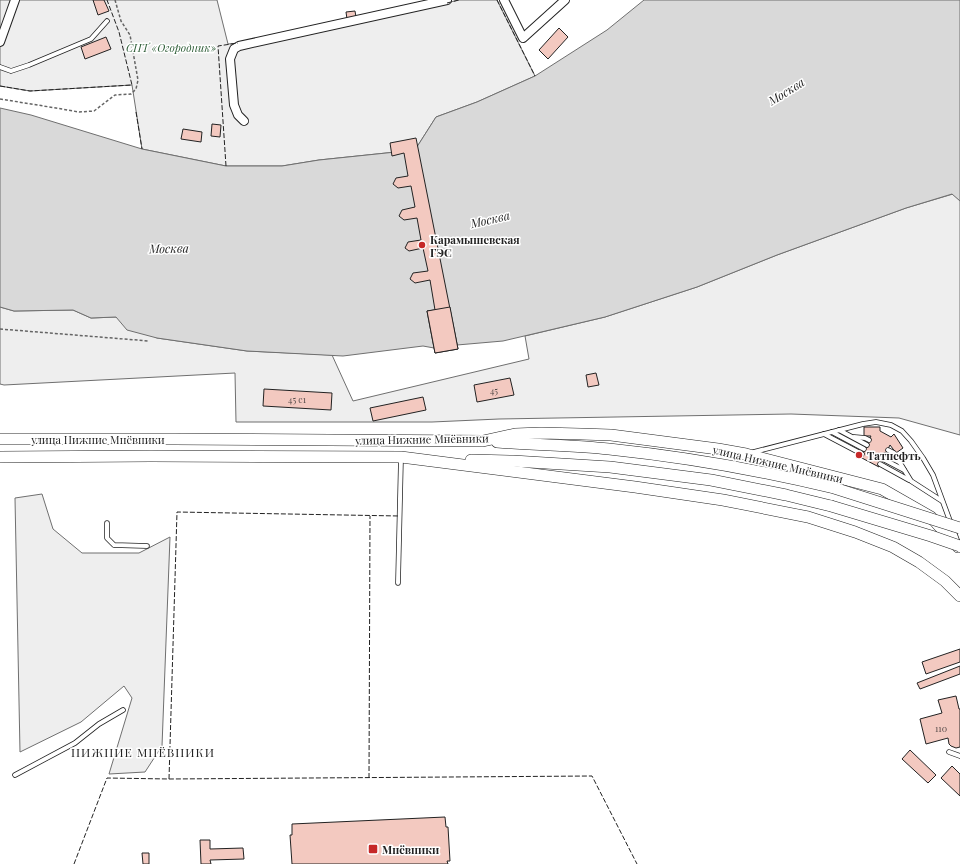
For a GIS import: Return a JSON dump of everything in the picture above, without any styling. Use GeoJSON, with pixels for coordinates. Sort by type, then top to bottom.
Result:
{"type":"FeatureCollection","features":[{"type":"Feature","properties":{"kind":"main road","name":"улица Нижние Мнёвники"},"geometry":{"type":"LineString","coordinates":[[0,439],[483,441],[515,434],[541,433],[626,437],[746,454],[882,489],[931,517],[960,547]]}},
{"type":"Feature","properties":{"kind":"main road"},"geometry":{"type":"LineString","coordinates":[[151,439],[151,456]]}},
{"type":"Feature","properties":{"kind":"main road"},"geometry":{"type":"LineString","coordinates":[[483,441],[609,449],[713,463],[789,477],[834,488],[960,528]]}},
{"type":"Feature","properties":{"kind":"main road","name":"улица Нижние Мнёвники"},"geometry":{"type":"LineString","coordinates":[[0,457],[401,457],[635,487],[723,500],[808,518],[855,532],[893,547],[919,562],[945,581],[960,596]]}},
{"type":"Feature","properties":{"kind":"main road"},"geometry":{"type":"LineString","coordinates":[[421,459],[512,461],[610,467],[711,480],[786,495],[831,506],[931,536],[960,547]]}},
{"type":"Feature","properties":{"kind":"street"},"geometry":{"type":"LineString","coordinates":[[0,42],[15,0]]}},
{"type":"Feature","properties":{"kind":"street"},"geometry":{"type":"LineString","coordinates":[[244,121],[238,115],[234,105],[230,59],[234,49],[239,46],[423,3],[447,0]]}},
{"type":"Feature","properties":{"kind":"street"},"geometry":{"type":"LineString","coordinates":[[504,0],[523,38],[565,0]]}},
{"type":"Feature","properties":{"kind":"lane"},"geometry":{"type":"LineString","coordinates":[[0,67],[11,71],[91,39],[107,21]]}},
{"type":"Feature","properties":{"kind":"lane"},"geometry":{"type":"LineString","coordinates":[[746,454],[863,424],[876,422],[891,425],[902,431],[916,447],[928,466],[960,547]]}},
{"type":"Feature","properties":{"kind":"lane"},"geometry":{"type":"LineString","coordinates":[[832,432],[866,447],[851,436],[839,430]]}},
{"type":"Feature","properties":{"kind":"lane"},"geometry":{"type":"LineString","coordinates":[[824,434],[862,454]]}},
{"type":"Feature","properties":{"kind":"lane"},"geometry":{"type":"LineString","coordinates":[[851,436],[869,440]]}},
{"type":"Feature","properties":{"kind":"lane"},"geometry":{"type":"LineString","coordinates":[[888,450],[894,454],[911,481]]}},
{"type":"Feature","properties":{"kind":"lane"},"geometry":{"type":"LineString","coordinates":[[398,583],[401,457]]}},
{"type":"Feature","properties":{"kind":"lane"},"geometry":{"type":"LineString","coordinates":[[899,462],[884,457],[904,471]]}},
{"type":"Feature","properties":{"kind":"lane"},"geometry":{"type":"LineString","coordinates":[[880,464],[911,481],[942,501]]}},
{"type":"Feature","properties":{"kind":"lane"},"geometry":{"type":"LineString","coordinates":[[107,523],[107,538],[114,546],[147,546]]}},
{"type":"Feature","properties":{"kind":"lane"},"geometry":{"type":"LineString","coordinates":[[15,775],[75,743],[99,724],[123,710]]}},
{"type":"Feature","properties":{"kind":"lane"},"geometry":{"type":"LineString","coordinates":[[949,752],[960,756]]}},
{"type":"Feature","properties":{"kind":"path"},"geometry":{"type":"LineString","coordinates":[[0,99],[86,112],[94,111],[115,95],[131,94],[136,89],[138,80],[130,35],[121,21],[115,0]]}},
{"type":"Feature","properties":{"kind":"path"},"geometry":{"type":"LineString","coordinates":[[0,329],[148,341]]}},
{"type":"Feature","properties":{"kind":"green space","name":"СНТ «Огородник»"},"geometry":{"type":"Polygon","coordinates":[[[0,0],[217,0],[228,44],[239,43],[240,48],[459,0],[497,0],[535,76],[477,102],[436,117],[415,150],[319,160],[282,166],[226,166],[142,149],[132,85],[30,91],[0,86],[0,0]]]}},
{"type":"Feature","properties":{"kind":"green space"},"geometry":{"type":"Polygon","coordinates":[[[953,194],[960,201],[960,435],[899,418],[791,414],[499,419],[432,422],[236,422],[235,373],[0,384],[0,307],[14,311],[73,310],[91,318],[116,317],[157,338],[247,351],[332,355],[353,401],[529,359],[525,336],[605,317],[697,287],[777,255],[906,208],[953,194]]]}},
{"type":"Feature","properties":{"kind":"green space"},"geometry":{"type":"Polygon","coordinates":[[[42,494],[53,529],[82,553],[139,553],[170,537],[162,746],[145,772],[109,774],[132,698],[124,686],[81,722],[20,752],[15,498],[42,494]]]}},
{"type":"Feature","properties":{"kind":"water","name":"Москва"},"geometry":{"type":"Polygon","coordinates":[[[644,0],[960,0],[960,201],[952,194],[906,208],[777,255],[697,287],[605,317],[503,341],[434,348],[423,346],[343,356],[247,351],[157,338],[127,330],[116,317],[91,318],[73,310],[14,311],[0,307],[0,108],[31,115],[142,149],[226,166],[282,166],[319,160],[415,150],[436,117],[477,102],[535,76],[607,30],[644,0]]]}},
{"type":"Feature","properties":{"kind":"building"},"geometry":{"type":"Polygon","coordinates":[[[93,0],[104,0],[109,11],[98,15],[93,0]]]}},
{"type":"Feature","properties":{"kind":"building"},"geometry":{"type":"Polygon","coordinates":[[[355,11],[356,17],[347,19],[346,12],[355,11]]]}},
{"type":"Feature","properties":{"kind":"building"},"geometry":{"type":"Polygon","coordinates":[[[559,28],[568,37],[548,59],[539,50],[559,28]]]}},
{"type":"Feature","properties":{"kind":"building"},"geometry":{"type":"Polygon","coordinates":[[[106,37],[111,49],[85,59],[81,47],[106,37]]]}},
{"type":"Feature","properties":{"kind":"building"},"geometry":{"type":"Polygon","coordinates":[[[212,124],[221,125],[220,137],[211,136],[212,124]]]}},
{"type":"Feature","properties":{"kind":"building"},"geometry":{"type":"Polygon","coordinates":[[[183,129],[202,132],[201,142],[181,139],[183,129]]]}},
{"type":"Feature","properties":{"kind":"building","name":"Карамышевская ГЭС"},"geometry":{"type":"Polygon","coordinates":[[[416,138],[458,349],[435,353],[427,311],[435,310],[430,280],[415,283],[410,279],[413,273],[428,271],[423,248],[409,251],[405,248],[408,242],[421,240],[417,218],[404,220],[399,216],[402,210],[415,207],[411,186],[398,188],[393,184],[396,178],[408,176],[404,153],[392,156],[390,143],[416,138]]]}},
{"type":"Feature","properties":{"kind":"building"},"geometry":{"type":"Polygon","coordinates":[[[450,307],[458,349],[435,353],[427,311],[450,307]]]}},
{"type":"Feature","properties":{"kind":"building"},"geometry":{"type":"Polygon","coordinates":[[[596,373],[599,385],[588,387],[586,375],[596,373]]]}},
{"type":"Feature","properties":{"kind":"building"},"geometry":{"type":"Polygon","coordinates":[[[510,378],[514,395],[477,402],[474,385],[510,378]]]}},
{"type":"Feature","properties":{"kind":"building"},"geometry":{"type":"Polygon","coordinates":[[[264,389],[332,393],[331,410],[263,406],[264,389]]]}},
{"type":"Feature","properties":{"kind":"building"},"geometry":{"type":"Polygon","coordinates":[[[423,397],[426,410],[373,421],[370,408],[423,397]]]}},
{"type":"Feature","properties":{"kind":"building"},"geometry":{"type":"Polygon","coordinates":[[[864,427],[880,427],[880,431],[891,437],[894,434],[903,448],[896,453],[890,445],[879,467],[860,457],[871,436],[864,436],[864,427]]]}},
{"type":"Feature","properties":{"kind":"building"},"geometry":{"type":"Polygon","coordinates":[[[960,649],[960,662],[926,674],[922,662],[960,649]]]}},
{"type":"Feature","properties":{"kind":"building"},"geometry":{"type":"Polygon","coordinates":[[[960,666],[960,674],[920,689],[917,683],[960,666]]]}},
{"type":"Feature","properties":{"kind":"building"},"geometry":{"type":"Polygon","coordinates":[[[956,696],[960,709],[960,747],[956,748],[951,746],[948,738],[926,744],[920,719],[942,713],[938,700],[956,696]]]}},
{"type":"Feature","properties":{"kind":"building"},"geometry":{"type":"Polygon","coordinates":[[[910,750],[936,775],[928,783],[902,759],[910,750]]]}},
{"type":"Feature","properties":{"kind":"building"},"geometry":{"type":"Polygon","coordinates":[[[952,766],[960,774],[960,796],[941,778],[952,766]]]}},
{"type":"Feature","properties":{"kind":"building"},"geometry":{"type":"Polygon","coordinates":[[[445,817],[446,827],[448,827],[450,861],[447,861],[448,864],[292,864],[290,835],[292,835],[292,824],[445,817]]]}},
{"type":"Feature","properties":{"kind":"building"},"geometry":{"type":"Polygon","coordinates":[[[200,840],[210,840],[210,849],[243,848],[244,859],[210,860],[211,864],[201,864],[200,840]]]}},
{"type":"Feature","properties":{"kind":"building"},"geometry":{"type":"Polygon","coordinates":[[[142,853],[149,853],[149,864],[143,864],[142,853]]]}},
{"type":"Feature","properties":{"kind":"fence"},"geometry":{"type":"LineString","coordinates":[[0,86],[30,91],[132,85],[119,32],[107,0]]}},
{"type":"Feature","properties":{"kind":"fence"},"geometry":{"type":"LineString","coordinates":[[447,3],[459,0]]}},
{"type":"Feature","properties":{"kind":"fence"},"geometry":{"type":"LineString","coordinates":[[497,0],[535,76]]}},
{"type":"Feature","properties":{"kind":"fence"},"geometry":{"type":"LineString","coordinates":[[226,166],[218,46],[238,43]]}},
{"type":"Feature","properties":{"kind":"fence"},"geometry":{"type":"LineString","coordinates":[[136,112],[142,149]]}},
{"type":"Feature","properties":{"kind":"fence"},"geometry":{"type":"LineString","coordinates":[[169,779],[177,512],[399,516]]}},
{"type":"Feature","properties":{"kind":"fence"},"geometry":{"type":"LineString","coordinates":[[369,778],[370,516]]}},
{"type":"Feature","properties":{"kind":"fence"},"geometry":{"type":"LineString","coordinates":[[74,864],[107,778],[169,779],[592,776],[637,864]]}},
{"type":"Feature","properties":{"kind":"place","name":"Карамышевская ГЭС"},"geometry":{"type":"Point","coordinates":[422,245]}},
{"type":"Feature","properties":{"kind":"place","name":"Татнефть"},"geometry":{"type":"Point","coordinates":[859,455]}},
{"type":"Feature","properties":{"kind":"place","name":"Мнёвники"},"geometry":{"type":"Point","coordinates":[373,849]}},
{"type":"Feature","properties":{"kind":"district","name":"НИЖНИЕ МНЁВНИКИ"},"geometry":{"type":"Point","coordinates":[143,752]}}]}
